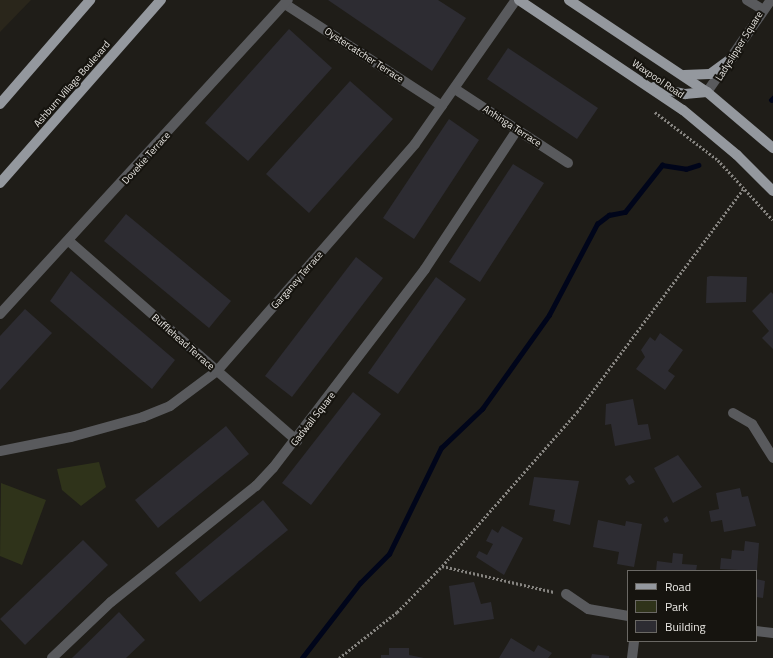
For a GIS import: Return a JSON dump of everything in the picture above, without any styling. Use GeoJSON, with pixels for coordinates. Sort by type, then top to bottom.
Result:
{"type":"FeatureCollection","features":[{"type":"Feature","properties":{"kind":"main road"},"geometry":{"type":"LineString","coordinates":[[0,104],[90,0]]}},
{"type":"Feature","properties":{"kind":"main road","name":"Ashburn Village Boulevard"},"geometry":{"type":"LineString","coordinates":[[0,184],[161,0]]}},
{"type":"Feature","properties":{"kind":"main road","name":"Waxpool Road"},"geometry":{"type":"LineString","coordinates":[[517,0],[646,85],[711,132],[773,191]]}},
{"type":"Feature","properties":{"kind":"main road","name":"Waxpool Road"},"geometry":{"type":"LineString","coordinates":[[569,0],[706,92],[773,148]]}},
{"type":"Feature","properties":{"kind":"main road"},"geometry":{"type":"LineString","coordinates":[[682,75],[700,77],[715,72],[732,58]]}},
{"type":"Feature","properties":{"kind":"main road"},"geometry":{"type":"LineString","coordinates":[[646,85],[685,94],[706,92]]}},
{"type":"Feature","properties":{"kind":"street","name":"Garganey Terrace"},"geometry":{"type":"LineString","coordinates":[[0,451],[71,437],[143,417],[170,406],[217,371],[415,144],[517,0]]}},
{"type":"Feature","properties":{"kind":"street"},"geometry":{"type":"LineString","coordinates":[[747,0],[762,9]]}},
{"type":"Feature","properties":{"kind":"street","name":"Ladyslipper Square"},"geometry":{"type":"LineString","coordinates":[[706,92],[732,58],[762,9],[771,0]]}},
{"type":"Feature","properties":{"kind":"street","name":"Oystercatcher Terrace"},"geometry":{"type":"LineString","coordinates":[[287,2],[442,106]]}},
{"type":"Feature","properties":{"kind":"street","name":"Dovekie Terrace"},"geometry":{"type":"LineString","coordinates":[[0,314],[70,242],[287,2]]}},
{"type":"Feature","properties":{"kind":"street","name":"Anhinga Terrace"},"geometry":{"type":"LineString","coordinates":[[455,89],[568,163]]}},
{"type":"Feature","properties":{"kind":"street","name":"Gadwall Square"},"geometry":{"type":"LineString","coordinates":[[52,658],[110,602],[256,486],[296,441],[425,269],[517,130]]}},
{"type":"Feature","properties":{"kind":"street","name":"Bufflehead Terrace"},"geometry":{"type":"LineString","coordinates":[[70,242],[296,441]]}},
{"type":"Feature","properties":{"kind":"street"},"geometry":{"type":"LineString","coordinates":[[733,413],[752,424],[773,458]]}},
{"type":"Feature","properties":{"kind":"street"},"geometry":{"type":"LineString","coordinates":[[566,594],[588,609],[627,616]]}},
{"type":"Feature","properties":{"kind":"street"},"geometry":{"type":"LineString","coordinates":[[757,631],[773,632]]}},
{"type":"Feature","properties":{"kind":"street"},"geometry":{"type":"LineString","coordinates":[[632,658],[634,642]]}},
{"type":"Feature","properties":{"kind":"path"},"geometry":{"type":"LineString","coordinates":[[655,112],[718,160],[773,220]]}},
{"type":"Feature","properties":{"kind":"path"},"geometry":{"type":"LineString","coordinates":[[339,658],[397,612],[442,566],[598,386],[744,188]]}},
{"type":"Feature","properties":{"kind":"path"},"geometry":{"type":"LineString","coordinates":[[442,566],[566,594]]}},
{"type":"Feature","properties":{"kind":"shaded area"},"geometry":{"type":"Polygon","coordinates":[[[0,0],[31,0],[0,32],[0,0]]]}},
{"type":"Feature","properties":{"kind":"green space"},"geometry":{"type":"Polygon","coordinates":[[[99,462],[106,487],[81,506],[62,490],[57,469],[99,462]]]}},
{"type":"Feature","properties":{"kind":"green space"},"geometry":{"type":"Polygon","coordinates":[[[1,483],[46,500],[22,565],[0,556],[1,483]]]}},
{"type":"Feature","properties":{"kind":"building"},"geometry":{"type":"Polygon","coordinates":[[[328,0],[438,0],[466,18],[432,71],[328,0]]]}},
{"type":"Feature","properties":{"kind":"building"},"geometry":{"type":"Polygon","coordinates":[[[289,29],[332,68],[248,161],[205,123],[289,29]]]}},
{"type":"Feature","properties":{"kind":"building"},"geometry":{"type":"Polygon","coordinates":[[[508,48],[598,108],[577,139],[487,79],[508,48]]]}},
{"type":"Feature","properties":{"kind":"building"},"geometry":{"type":"Polygon","coordinates":[[[350,81],[393,119],[309,213],[266,174],[350,81]]]}},
{"type":"Feature","properties":{"kind":"building"},"geometry":{"type":"Polygon","coordinates":[[[449,119],[479,140],[414,239],[383,218],[449,119]]]}},
{"type":"Feature","properties":{"kind":"building"},"geometry":{"type":"Polygon","coordinates":[[[513,164],[544,183],[480,282],[449,262],[513,164]]]}},
{"type":"Feature","properties":{"kind":"building"},"geometry":{"type":"Polygon","coordinates":[[[126,214],[231,301],[209,328],[104,241],[126,214]]]}},
{"type":"Feature","properties":{"kind":"building"},"geometry":{"type":"Polygon","coordinates":[[[356,257],[383,278],[292,397],[265,376],[356,257]]]}},
{"type":"Feature","properties":{"kind":"building"},"geometry":{"type":"Polygon","coordinates":[[[71,271],[175,360],[152,389],[50,301],[71,271]]]}},
{"type":"Feature","properties":{"kind":"building"},"geometry":{"type":"Polygon","coordinates":[[[436,277],[466,299],[398,394],[368,373],[436,277]]]}},
{"type":"Feature","properties":{"kind":"building"},"geometry":{"type":"Polygon","coordinates":[[[707,277],[747,277],[746,302],[706,303],[707,277]]]}},
{"type":"Feature","properties":{"kind":"building"},"geometry":{"type":"Polygon","coordinates":[[[771,292],[773,294],[773,349],[762,338],[769,331],[752,311],[771,292]]]}},
{"type":"Feature","properties":{"kind":"building"},"geometry":{"type":"Polygon","coordinates":[[[25,309],[52,333],[0,390],[0,336],[25,309]]]}},
{"type":"Feature","properties":{"kind":"building"},"geometry":{"type":"Polygon","coordinates":[[[660,333],[683,350],[668,371],[675,376],[665,390],[636,369],[645,357],[641,350],[650,337],[655,341],[660,333]]]}},
{"type":"Feature","properties":{"kind":"building"},"geometry":{"type":"Polygon","coordinates":[[[353,392],[381,414],[311,505],[282,483],[353,392]]]}},
{"type":"Feature","properties":{"kind":"building"},"geometry":{"type":"Polygon","coordinates":[[[633,399],[638,425],[648,424],[651,439],[615,446],[611,424],[605,425],[606,404],[633,399]]]}},
{"type":"Feature","properties":{"kind":"building"},"geometry":{"type":"Polygon","coordinates":[[[226,426],[249,454],[158,528],[135,500],[226,426]]]}},
{"type":"Feature","properties":{"kind":"building"},"geometry":{"type":"Polygon","coordinates":[[[678,455],[702,487],[673,503],[654,468],[678,455]]]}},
{"type":"Feature","properties":{"kind":"building"},"geometry":{"type":"Polygon","coordinates":[[[630,475],[635,482],[629,485],[625,479],[630,475]]]}},
{"type":"Feature","properties":{"kind":"building"},"geometry":{"type":"Polygon","coordinates":[[[534,477],[579,481],[570,525],[553,521],[555,510],[529,505],[534,477]]]}},
{"type":"Feature","properties":{"kind":"building"},"geometry":{"type":"Polygon","coordinates":[[[740,488],[742,497],[748,496],[756,526],[724,532],[722,520],[711,522],[709,511],[719,509],[716,493],[740,488]]]}},
{"type":"Feature","properties":{"kind":"building"},"geometry":{"type":"Polygon","coordinates":[[[263,500],[288,530],[200,602],[175,573],[263,500]]]}},
{"type":"Feature","properties":{"kind":"building"},"geometry":{"type":"Polygon","coordinates":[[[667,516],[669,521],[665,523],[663,519],[667,516]]]}},
{"type":"Feature","properties":{"kind":"building"},"geometry":{"type":"Polygon","coordinates":[[[598,520],[625,526],[626,521],[642,524],[634,567],[617,564],[619,552],[593,547],[598,520]]]}},
{"type":"Feature","properties":{"kind":"building"},"geometry":{"type":"Polygon","coordinates":[[[502,526],[523,538],[504,575],[476,557],[479,551],[487,555],[493,544],[486,541],[492,529],[498,533],[502,526]]]}},
{"type":"Feature","properties":{"kind":"building"},"geometry":{"type":"Polygon","coordinates":[[[83,540],[108,565],[25,645],[0,619],[83,540]]]}},
{"type":"Feature","properties":{"kind":"building"},"geometry":{"type":"Polygon","coordinates":[[[745,541],[759,543],[757,571],[720,569],[721,558],[731,559],[732,550],[744,551],[745,541]]]}},
{"type":"Feature","properties":{"kind":"building"},"geometry":{"type":"Polygon","coordinates":[[[673,553],[683,554],[682,564],[697,565],[696,570],[656,570],[657,561],[672,563],[673,553]]]}},
{"type":"Feature","properties":{"kind":"building"},"geometry":{"type":"Polygon","coordinates":[[[757,579],[765,581],[763,598],[757,597],[757,579]]]}},
{"type":"Feature","properties":{"kind":"building"},"geometry":{"type":"Polygon","coordinates":[[[474,582],[481,604],[491,602],[494,619],[454,625],[449,586],[474,582]]]}},
{"type":"Feature","properties":{"kind":"building"},"geometry":{"type":"Polygon","coordinates":[[[119,612],[145,640],[126,658],[72,658],[119,612]]]}},
{"type":"Feature","properties":{"kind":"building"},"geometry":{"type":"Polygon","coordinates":[[[511,638],[534,652],[538,645],[552,653],[548,658],[499,658],[511,638]]]}},
{"type":"Feature","properties":{"kind":"building"},"geometry":{"type":"Polygon","coordinates":[[[389,648],[409,648],[409,655],[424,658],[381,658],[381,655],[389,655],[389,648]]]}},
{"type":"Feature","properties":{"kind":"building"},"geometry":{"type":"Polygon","coordinates":[[[592,654],[609,656],[609,658],[591,658],[592,654]]]}},
{"type":"Feature","properties":{"kind":"waterway"},"geometry":{"type":"LineString","coordinates":[[302,658],[360,583],[389,554],[441,448],[482,409],[549,315],[597,224],[609,215],[625,212],[662,165],[686,169],[698,165]]}}]}
